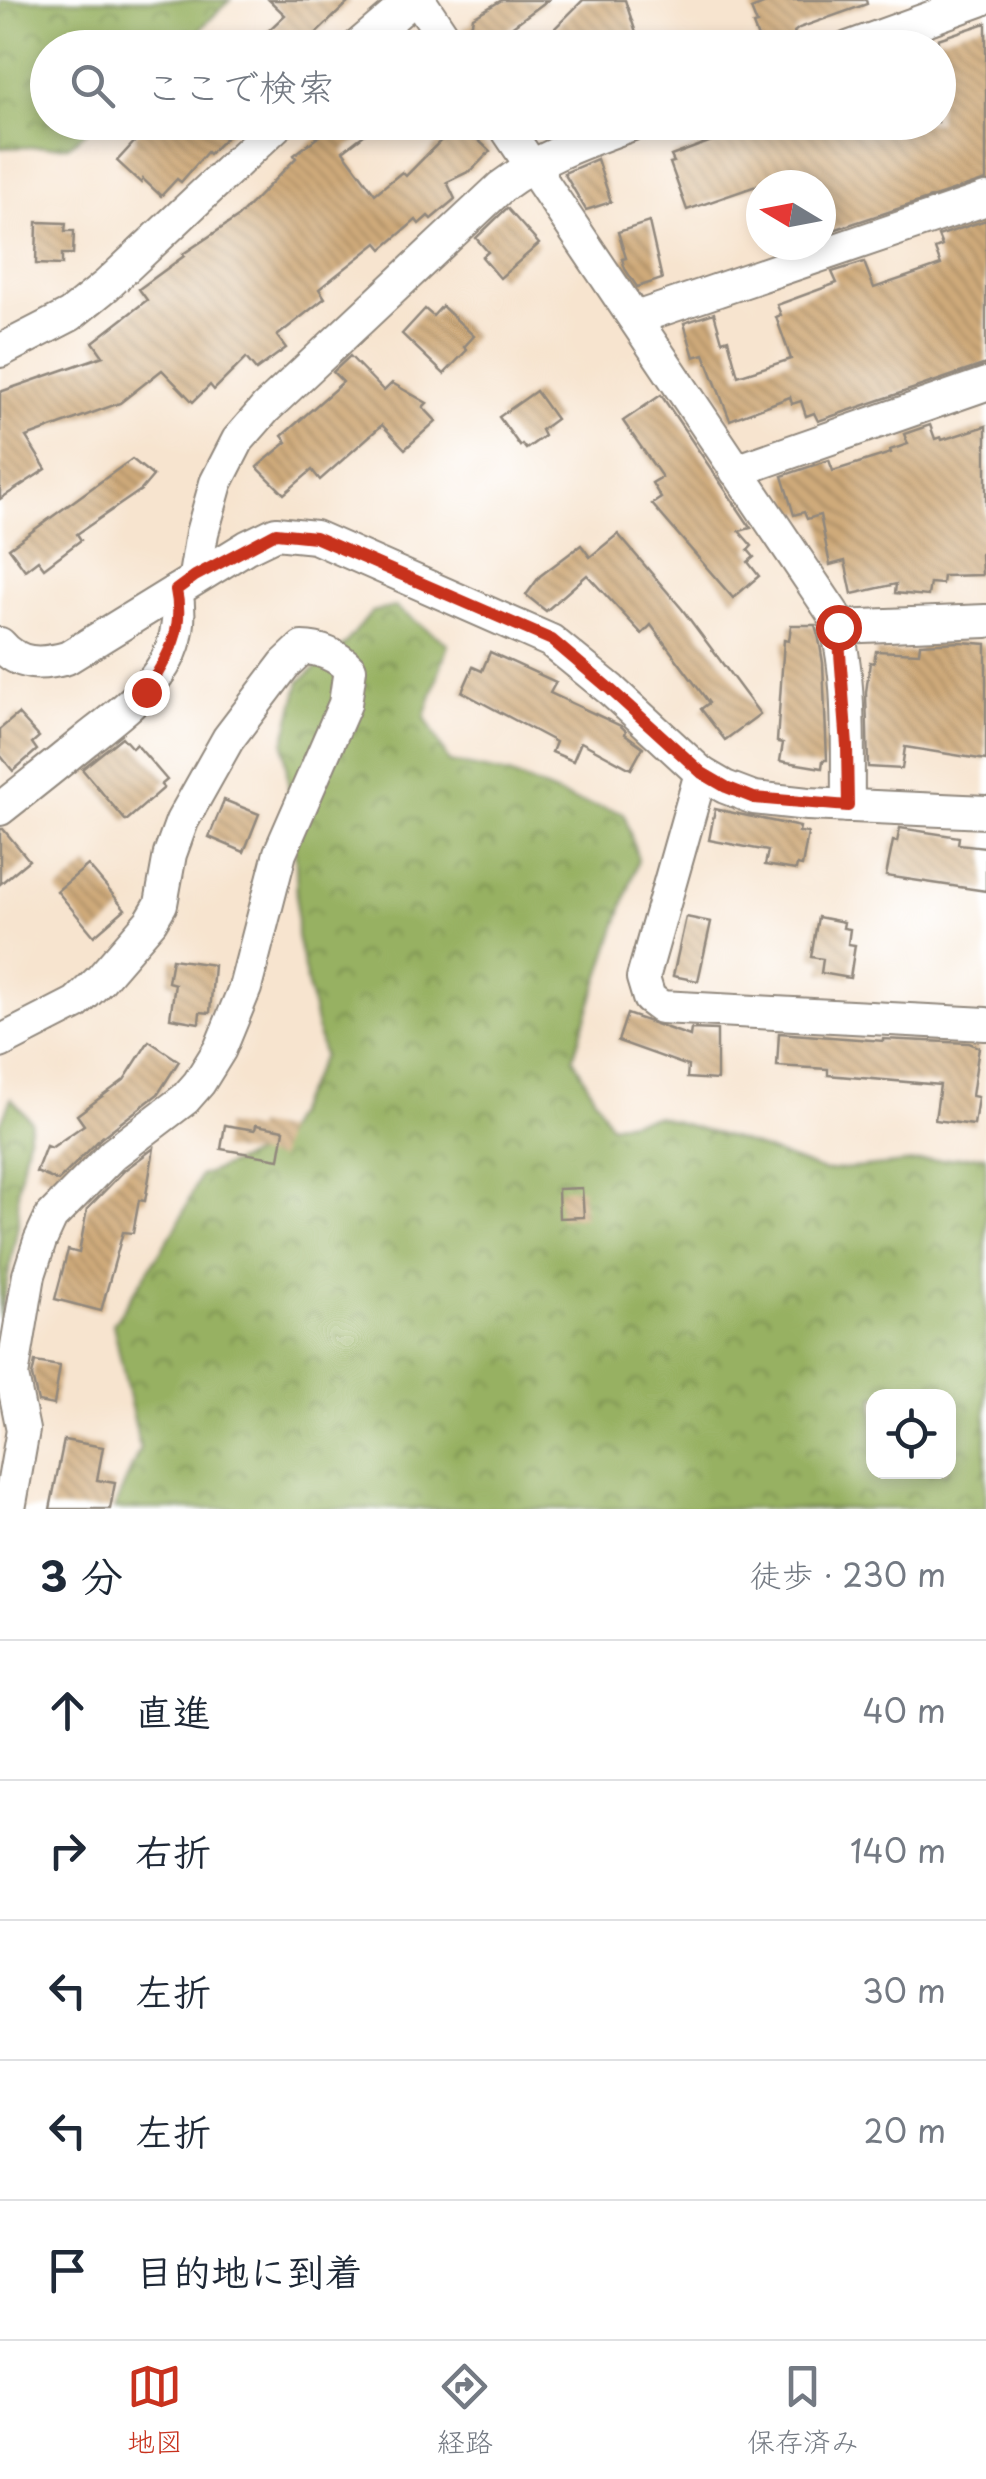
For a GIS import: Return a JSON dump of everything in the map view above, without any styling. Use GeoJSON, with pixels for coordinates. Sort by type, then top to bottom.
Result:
{"type":"FeatureCollection","features":[{"type":"Feature","properties":{"kind":"street"},"geometry":{"type":"LineString","coordinates":[[378,30],[416,0],[438,30]]}},
{"type":"Feature","properties":{"kind":"street"},"geometry":{"type":"LineString","coordinates":[[898,30],[980,0]]}},
{"type":"Feature","properties":{"kind":"street"},"geometry":{"type":"LineString","coordinates":[[0,351],[70,314],[95,295],[261,140]]}},
{"type":"Feature","properties":{"kind":"street"},"geometry":{"type":"LineString","coordinates":[[514,140],[832,612],[838,627],[844,693],[848,806]]}},
{"type":"Feature","properties":{"kind":"street"},"geometry":{"type":"LineString","coordinates":[[0,810],[146,692],[174,647],[185,583],[216,483],[238,440],[266,408],[501,187],[530,165],[593,140]]}},
{"type":"Feature","properties":{"kind":"street"},"geometry":{"type":"LineString","coordinates":[[636,318],[986,199]]}},
{"type":"Feature","properties":{"kind":"street"},"geometry":{"type":"LineString","coordinates":[[736,471],[986,384]]}},
{"type":"Feature","properties":{"kind":"street"},"geometry":{"type":"LineString","coordinates":[[0,644],[19,660],[48,664],[67,658],[185,583],[276,533],[295,533],[340,546],[552,640],[702,773],[726,787],[754,798],[986,812]]}},
{"type":"Feature","properties":{"kind":"street"},"geometry":{"type":"LineString","coordinates":[[838,627],[986,621]]}},
{"type":"Feature","properties":{"kind":"street"},"geometry":{"type":"LineString","coordinates":[[0,1042],[76,1003],[151,921],[161,904],[170,854],[182,821],[228,740],[285,664],[302,648],[315,648],[343,662],[350,669],[345,704],[280,853],[245,988],[220,1050],[185,1099],[113,1154],[51,1217],[40,1241],[29,1275],[12,1376],[23,1430],[9,1509]]}},
{"type":"Feature","properties":{"kind":"street"},"geometry":{"type":"LineString","coordinates":[[702,773],[643,978],[649,998],[661,1007],[986,1024]]}},
{"type":"Feature","properties":{"kind":"green space"},"geometry":{"type":"Polygon","coordinates":[[[0,0],[230,0],[199,30],[30,30],[30,140],[76,140],[68,146],[0,148],[0,0]]]}},
{"type":"Feature","properties":{"kind":"green space"},"geometry":{"type":"Polygon","coordinates":[[[395,607],[448,644],[425,717],[449,762],[509,774],[575,801],[624,813],[638,860],[573,1058],[610,1125],[657,1116],[824,1171],[986,1155],[986,1509],[114,1509],[140,1448],[113,1324],[177,1226],[200,1176],[278,1145],[323,1056],[297,936],[296,863],[284,743],[300,681],[344,645],[372,612],[395,607]]]}},
{"type":"Feature","properties":{"kind":"green space"},"geometry":{"type":"Polygon","coordinates":[[[11,1098],[31,1121],[18,1188],[18,1224],[0,1318],[0,1125],[11,1098]]]}},
{"type":"Feature","properties":{"kind":"building"},"geometry":{"type":"Polygon","coordinates":[[[269,0],[351,0],[320,30],[269,30],[285,15],[269,0]]]}},
{"type":"Feature","properties":{"kind":"building"},"geometry":{"type":"Polygon","coordinates":[[[502,0],[548,0],[507,30],[464,30],[473,17],[502,0]]]}},
{"type":"Feature","properties":{"kind":"building"},"geometry":{"type":"Polygon","coordinates":[[[583,0],[625,0],[635,30],[553,30],[583,0]]]}},
{"type":"Feature","properties":{"kind":"building"},"geometry":{"type":"Polygon","coordinates":[[[773,0],[866,0],[867,4],[796,30],[755,30],[753,25],[757,24],[751,9],[773,0]]]}},
{"type":"Feature","properties":{"kind":"building"},"geometry":{"type":"Polygon","coordinates":[[[986,23],[986,180],[836,229],[836,170],[746,170],[746,190],[687,210],[670,163],[674,162],[671,156],[714,140],[956,140],[956,33],[986,23]]]}},
{"type":"Feature","properties":{"kind":"building"},"geometry":{"type":"Polygon","coordinates":[[[136,140],[223,140],[161,196],[117,161],[136,140]]]}},
{"type":"Feature","properties":{"kind":"building"},"geometry":{"type":"Polygon","coordinates":[[[314,140],[357,140],[343,151],[375,194],[402,172],[406,176],[441,140],[478,140],[490,151],[472,170],[447,182],[455,199],[431,219],[428,216],[419,224],[416,220],[382,249],[377,243],[319,289],[325,298],[277,336],[286,348],[256,370],[246,358],[214,390],[210,385],[193,402],[162,370],[120,403],[26,437],[46,469],[0,499],[0,392],[103,356],[93,342],[147,300],[139,289],[238,217],[296,158],[294,155],[314,140]]]}},
{"type":"Feature","properties":{"kind":"building"},"geometry":{"type":"Polygon","coordinates":[[[597,159],[611,202],[586,210],[564,173],[597,159]]]}},
{"type":"Feature","properties":{"kind":"building"},"geometry":{"type":"Polygon","coordinates":[[[507,208],[539,244],[500,278],[482,257],[488,252],[476,238],[507,208]]]}},
{"type":"Feature","properties":{"kind":"building"},"geometry":{"type":"Polygon","coordinates":[[[986,220],[986,364],[818,421],[814,413],[806,416],[801,401],[792,404],[790,397],[730,420],[704,354],[694,357],[684,323],[714,313],[722,341],[728,339],[738,376],[791,359],[776,317],[781,315],[777,305],[837,283],[832,272],[864,262],[874,288],[941,265],[935,249],[942,246],[938,236],[986,220]]]}},
{"type":"Feature","properties":{"kind":"building"},"geometry":{"type":"Polygon","coordinates":[[[37,222],[66,223],[65,231],[74,231],[73,254],[62,254],[62,265],[36,264],[37,222]]]}},
{"type":"Feature","properties":{"kind":"building"},"geometry":{"type":"Polygon","coordinates":[[[649,222],[662,279],[637,287],[625,269],[622,259],[626,258],[618,232],[649,222]]]}},
{"type":"Feature","properties":{"kind":"building"},"geometry":{"type":"Polygon","coordinates":[[[442,306],[474,336],[464,347],[467,350],[444,374],[402,334],[425,309],[433,316],[442,306]]]}},
{"type":"Feature","properties":{"kind":"building"},"geometry":{"type":"Polygon","coordinates":[[[350,356],[384,391],[392,383],[427,403],[423,407],[436,421],[405,449],[382,425],[320,480],[312,470],[284,494],[257,467],[287,442],[282,436],[343,382],[333,372],[350,356]]]}},
{"type":"Feature","properties":{"kind":"building"},"geometry":{"type":"Polygon","coordinates":[[[536,391],[556,419],[541,430],[544,436],[526,449],[499,417],[536,391]]]}},
{"type":"Feature","properties":{"kind":"building"},"geometry":{"type":"Polygon","coordinates":[[[661,395],[751,528],[739,531],[752,546],[748,550],[754,557],[748,562],[759,576],[733,598],[652,504],[661,498],[652,483],[662,477],[623,421],[661,395]]]}},
{"type":"Feature","properties":{"kind":"building"},"geometry":{"type":"Polygon","coordinates":[[[930,425],[935,439],[942,440],[986,426],[986,554],[981,554],[982,575],[943,576],[942,584],[930,583],[928,596],[895,593],[896,584],[852,594],[845,561],[830,565],[820,515],[807,519],[804,512],[794,515],[782,476],[829,460],[833,471],[891,453],[890,450],[908,444],[904,434],[930,425]]]}},
{"type":"Feature","properties":{"kind":"building"},"geometry":{"type":"Polygon","coordinates":[[[132,459],[153,476],[141,490],[77,534],[81,540],[44,568],[38,560],[25,570],[9,548],[132,459]]]}},
{"type":"Feature","properties":{"kind":"building"},"geometry":{"type":"Polygon","coordinates":[[[618,534],[682,609],[760,714],[725,740],[701,709],[709,703],[651,625],[642,634],[587,575],[546,611],[526,595],[540,576],[581,545],[590,557],[618,534]]]}},
{"type":"Feature","properties":{"kind":"building"},"geometry":{"type":"Polygon","coordinates":[[[791,625],[815,625],[819,639],[827,760],[823,760],[822,768],[780,761],[783,743],[777,742],[784,640],[789,641],[791,625]]]}},
{"type":"Feature","properties":{"kind":"building"},"geometry":{"type":"Polygon","coordinates":[[[920,644],[986,644],[986,760],[905,747],[902,769],[868,767],[866,692],[870,662],[874,663],[876,651],[919,653],[920,644]]]}},
{"type":"Feature","properties":{"kind":"building"},"geometry":{"type":"Polygon","coordinates":[[[490,652],[556,682],[550,693],[621,726],[625,734],[643,747],[631,769],[581,742],[573,761],[552,752],[556,742],[462,692],[473,667],[482,671],[490,652]]]}},
{"type":"Feature","properties":{"kind":"building"},"geometry":{"type":"Polygon","coordinates":[[[18,714],[39,737],[32,743],[37,750],[13,771],[0,755],[0,729],[18,714]]]}},
{"type":"Feature","properties":{"kind":"building"},"geometry":{"type":"Polygon","coordinates":[[[122,737],[132,748],[136,744],[167,780],[161,785],[164,788],[126,821],[82,769],[122,737]]]}},
{"type":"Feature","properties":{"kind":"building"},"geometry":{"type":"Polygon","coordinates":[[[224,800],[259,814],[244,852],[209,837],[224,800]]]}},
{"type":"Feature","properties":{"kind":"building"},"geometry":{"type":"Polygon","coordinates":[[[715,809],[800,827],[799,832],[808,833],[802,866],[797,865],[796,870],[765,865],[768,851],[709,840],[715,809]]]}},
{"type":"Feature","properties":{"kind":"building"},"geometry":{"type":"Polygon","coordinates":[[[900,828],[959,837],[958,844],[986,847],[986,891],[886,876],[893,841],[897,842],[900,828]]]}},
{"type":"Feature","properties":{"kind":"building"},"geometry":{"type":"Polygon","coordinates":[[[0,829],[29,860],[0,884],[0,829]]]}},
{"type":"Feature","properties":{"kind":"building"},"geometry":{"type":"Polygon","coordinates":[[[88,865],[125,909],[94,936],[57,891],[88,865]]]}},
{"type":"Feature","properties":{"kind":"building"},"geometry":{"type":"Polygon","coordinates":[[[686,917],[711,922],[698,981],[673,976],[686,917]]]}},
{"type":"Feature","properties":{"kind":"building"},"geometry":{"type":"Polygon","coordinates":[[[818,917],[844,922],[843,928],[850,929],[848,944],[855,945],[850,978],[821,973],[823,959],[811,957],[818,917]]]}},
{"type":"Feature","properties":{"kind":"building"},"geometry":{"type":"Polygon","coordinates":[[[172,959],[214,965],[210,1013],[200,1012],[199,1023],[170,1018],[175,984],[168,982],[172,959]]]}},
{"type":"Feature","properties":{"kind":"building"},"geometry":{"type":"Polygon","coordinates":[[[627,1014],[690,1036],[691,1029],[717,1030],[717,1080],[687,1078],[688,1066],[618,1041],[627,1014]]]}},
{"type":"Feature","properties":{"kind":"building"},"geometry":{"type":"Polygon","coordinates":[[[779,1033],[969,1043],[979,1047],[972,1096],[978,1097],[974,1125],[935,1120],[940,1085],[828,1075],[828,1069],[777,1066],[779,1033]]]}},
{"type":"Feature","properties":{"kind":"building"},"geometry":{"type":"Polygon","coordinates":[[[149,1041],[179,1061],[158,1094],[101,1138],[58,1181],[36,1172],[46,1146],[51,1148],[84,1125],[77,1115],[124,1080],[149,1041]]]}},
{"type":"Feature","properties":{"kind":"building"},"geometry":{"type":"Polygon","coordinates":[[[225,1125],[284,1130],[279,1159],[221,1149],[225,1125]]]}},
{"type":"Feature","properties":{"kind":"building"},"geometry":{"type":"Polygon","coordinates":[[[154,1148],[145,1201],[139,1200],[133,1233],[123,1232],[101,1311],[55,1299],[68,1250],[79,1253],[87,1209],[126,1169],[154,1148]]]}},
{"type":"Feature","properties":{"kind":"building"},"geometry":{"type":"Polygon","coordinates":[[[582,1188],[584,1217],[559,1218],[558,1189],[582,1188]]]}},
{"type":"Feature","properties":{"kind":"building"},"geometry":{"type":"Polygon","coordinates":[[[35,1362],[60,1366],[54,1405],[38,1402],[32,1376],[35,1362]]]}},
{"type":"Feature","properties":{"kind":"building"},"geometry":{"type":"Polygon","coordinates":[[[64,1440],[103,1447],[97,1480],[115,1483],[110,1509],[50,1509],[64,1440]]]}},
{"type":"Feature","properties":{"kind":"route"},"geometry":{"type":"LineString","coordinates":[[146,692],[174,647],[179,626],[176,590],[276,533],[295,533],[340,546],[552,640],[702,773],[726,787],[754,798],[848,806],[838,627]]}}]}
